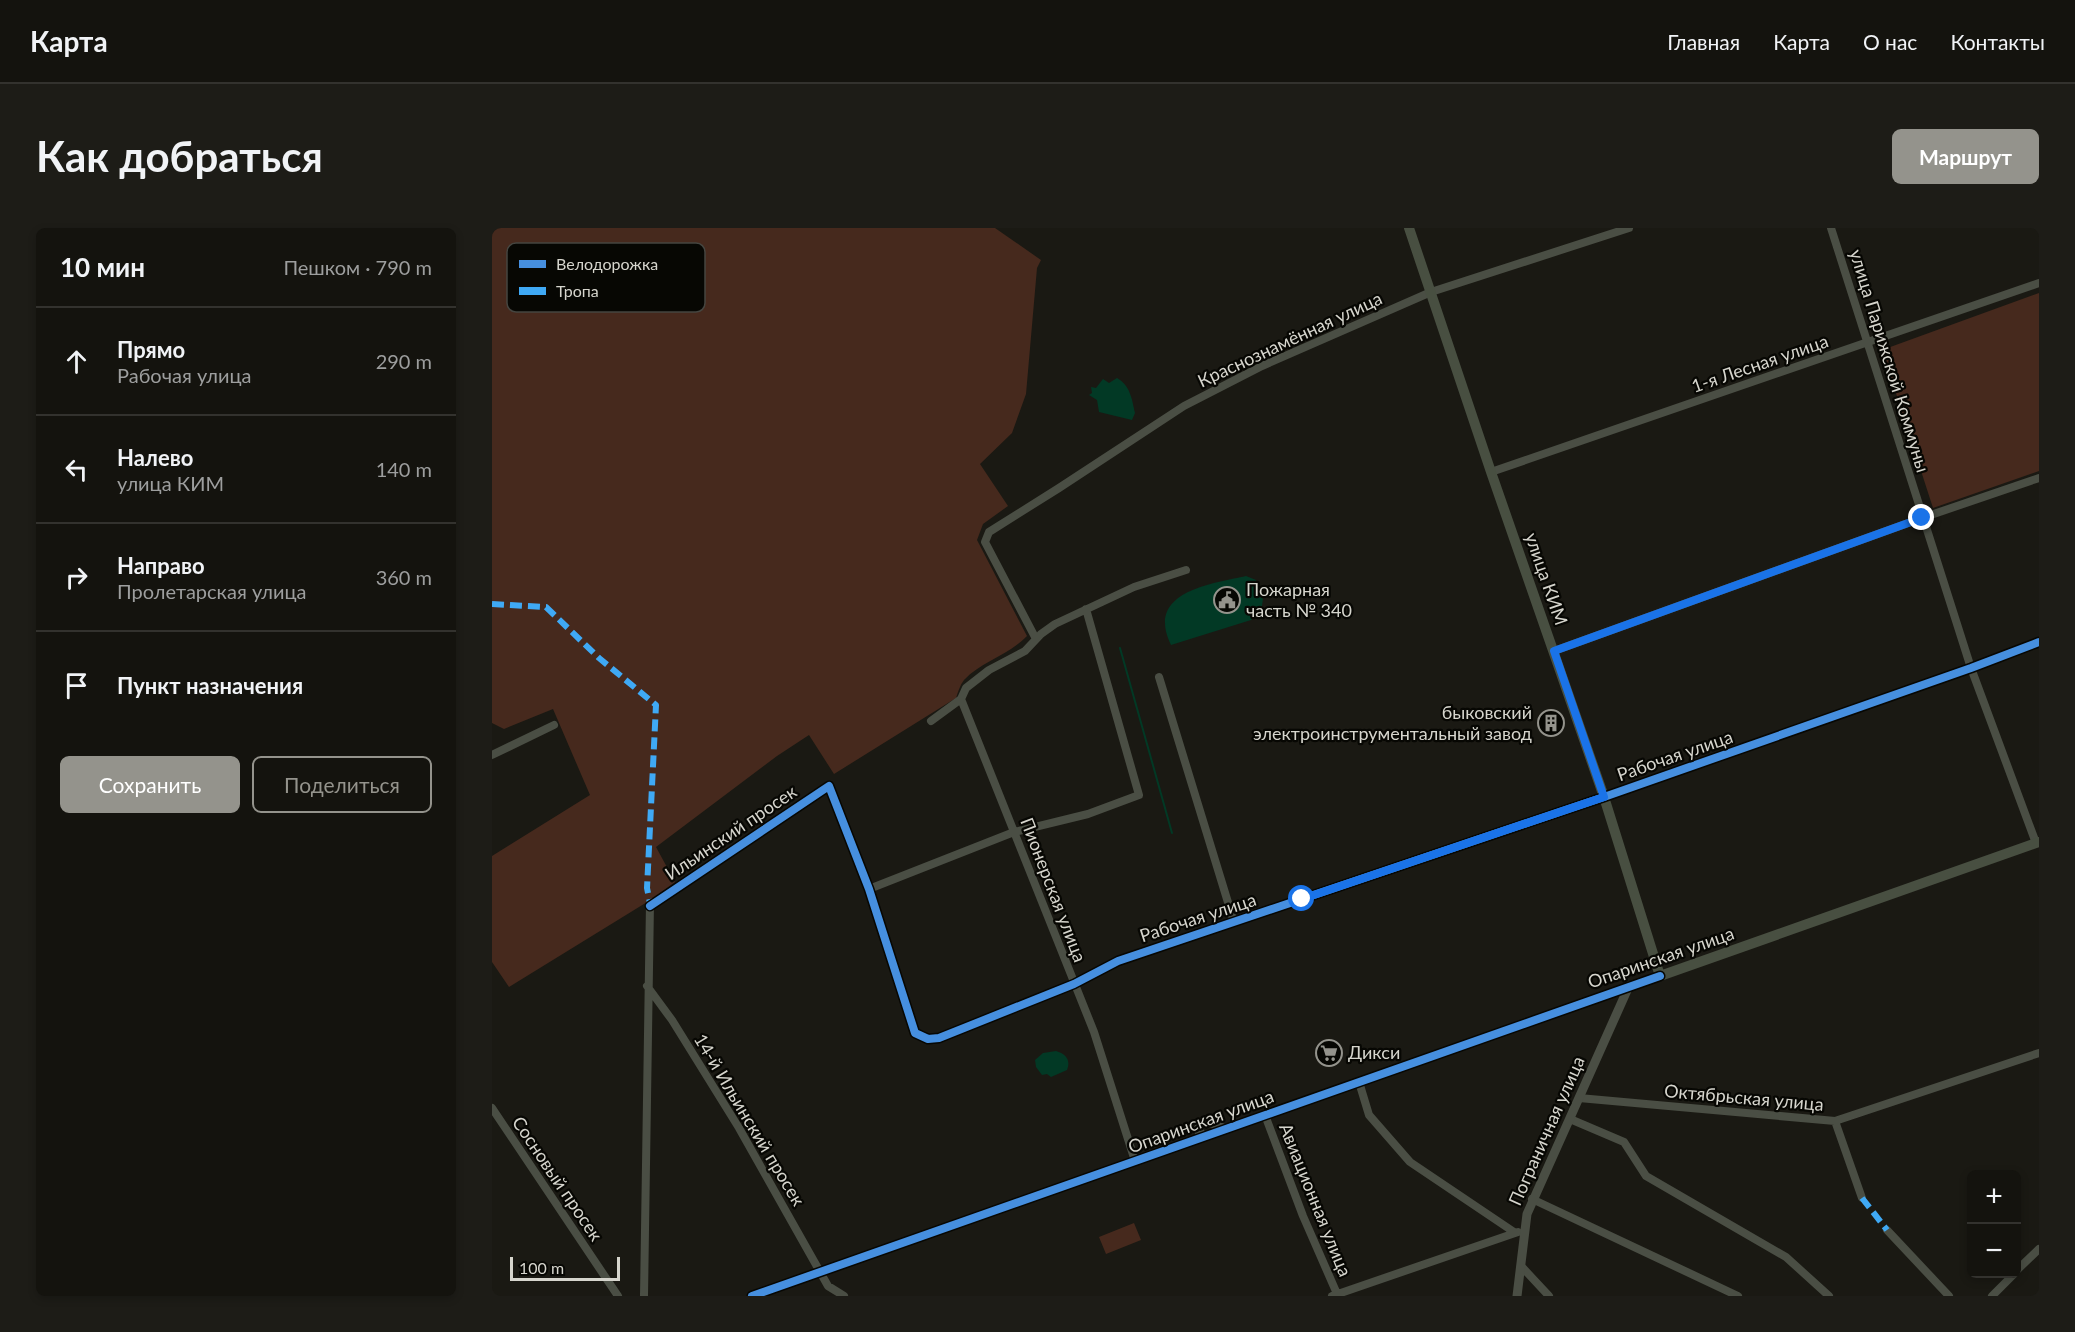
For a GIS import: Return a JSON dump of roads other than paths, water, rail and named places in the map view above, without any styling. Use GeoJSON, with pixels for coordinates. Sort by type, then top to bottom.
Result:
{"type":"FeatureCollection","features":[{"type":"Feature","properties":{"kind":"main road","name":"улица КИМ"},"geometry":{"type":"LineString","coordinates":[[1409,228],[1604,797],[1660,976]]}},
{"type":"Feature","properties":{"kind":"main road","name":"Опаринская улица"},"geometry":{"type":"LineString","coordinates":[[1660,976],[2038,845]]}},
{"type":"Feature","properties":{"kind":"street","name":"Краснознамённая улица"},"geometry":{"type":"LineString","coordinates":[[1036,639],[985,542],[989,532],[1184,406],[1262,366],[1431,292],[1629,228]]}},
{"type":"Feature","properties":{"kind":"street","name":"улица Парижской Коммуны"},"geometry":{"type":"LineString","coordinates":[[1831,228],[1971,668],[2038,845]]}},
{"type":"Feature","properties":{"kind":"street","name":"1-я Лесная улица"},"geometry":{"type":"LineString","coordinates":[[1491,472],[2039,283]]}},
{"type":"Feature","properties":{"kind":"street"},"geometry":{"type":"LineString","coordinates":[[1554,651],[2039,478]]}},
{"type":"Feature","properties":{"kind":"street"},"geometry":{"type":"LineString","coordinates":[[931,721],[961,699],[966,688],[990,670],[1025,651],[1055,624],[1134,587],[1186,570]]}},
{"type":"Feature","properties":{"kind":"street"},"geometry":{"type":"LineString","coordinates":[[869,889],[1014,832],[1088,814],[1139,795],[1086,609]]}},
{"type":"Feature","properties":{"kind":"street","name":"Рабочая улица"},"geometry":{"type":"LineString","coordinates":[[869,889],[915,1034],[928,1039],[939,1038],[1074,984],[1118,960],[1604,797],[2039,642]]}},
{"type":"Feature","properties":{"kind":"street"},"geometry":{"type":"LineString","coordinates":[[1159,677],[1234,922]]}},
{"type":"Feature","properties":{"kind":"street","name":"Пионерская улица"},"geometry":{"type":"LineString","coordinates":[[961,699],[1094,1032],[1135,1161]]}},
{"type":"Feature","properties":{"kind":"street"},"geometry":{"type":"LineString","coordinates":[[492,755],[554,725]]}},
{"type":"Feature","properties":{"kind":"street","name":"Ильинский просек"},"geometry":{"type":"LineString","coordinates":[[644,1296],[650,904],[829,786],[869,889]]}},
{"type":"Feature","properties":{"kind":"street","name":"Опаринская улица"},"geometry":{"type":"LineString","coordinates":[[752,1296],[1660,976]]}},
{"type":"Feature","properties":{"kind":"street","name":"14-й Ильинский просек"},"geometry":{"type":"LineString","coordinates":[[647,986],[672,1020],[739,1128],[822,1271],[828,1286],[844,1296]]}},
{"type":"Feature","properties":{"kind":"street","name":"Пограничная улица"},"geometry":{"type":"LineString","coordinates":[[1517,1296],[1521,1266],[1519,1231],[1629,986]]}},
{"type":"Feature","properties":{"kind":"street","name":"Октябрьская улица"},"geometry":{"type":"LineString","coordinates":[[1579,1098],[1835,1121],[2039,1053]]}},
{"type":"Feature","properties":{"kind":"street"},"geometry":{"type":"LineString","coordinates":[[1359,1082],[1369,1115],[1410,1162],[1519,1231]]}},
{"type":"Feature","properties":{"kind":"street","name":"Сосновый просек"},"geometry":{"type":"LineString","coordinates":[[492,1108],[618,1296]]}},
{"type":"Feature","properties":{"kind":"street","name":"Авиационная улица"},"geometry":{"type":"LineString","coordinates":[[1264,1114],[1336,1295]]}},
{"type":"Feature","properties":{"kind":"street"},"geometry":{"type":"LineString","coordinates":[[1570,1119],[1624,1142],[1646,1176],[1786,1257],[1829,1296]]}},
{"type":"Feature","properties":{"kind":"street"},"geometry":{"type":"LineString","coordinates":[[1835,1121],[1862,1198]]}},
{"type":"Feature","properties":{"kind":"street"},"geometry":{"type":"LineString","coordinates":[[1204,1137],[1198,1130],[1201,1123],[1210,1122],[1225,1130]]}},
{"type":"Feature","properties":{"kind":"street"},"geometry":{"type":"LineString","coordinates":[[1532,1199],[1738,1296]]}},
{"type":"Feature","properties":{"kind":"street"},"geometry":{"type":"LineString","coordinates":[[1887,1230],[1949,1296]]}},
{"type":"Feature","properties":{"kind":"street"},"geometry":{"type":"LineString","coordinates":[[1336,1295],[1519,1231]]}},
{"type":"Feature","properties":{"kind":"street"},"geometry":{"type":"LineString","coordinates":[[2021,1267],[2039,1249]]}},
{"type":"Feature","properties":{"kind":"street"},"geometry":{"type":"LineString","coordinates":[[1521,1266],[1549,1296]]}},
{"type":"Feature","properties":{"kind":"street"},"geometry":{"type":"LineString","coordinates":[[1992,1296],[2010,1278]]}},
{"type":"Feature","properties":{"kind":"waterway"},"geometry":{"type":"LineString","coordinates":[[1120,648],[1172,833]]}},
{"type":"Feature","properties":{"kind":"place","name":"Пожарная часть № 340"},"geometry":{"type":"Point","coordinates":[1227,600]}},
{"type":"Feature","properties":{"kind":"place","name":"быковский электроинструментальный завод"},"geometry":{"type":"Point","coordinates":[1551,723]}},
{"type":"Feature","properties":{"kind":"place","name":"Дикси"},"geometry":{"type":"Point","coordinates":[1329,1053]}}]}
